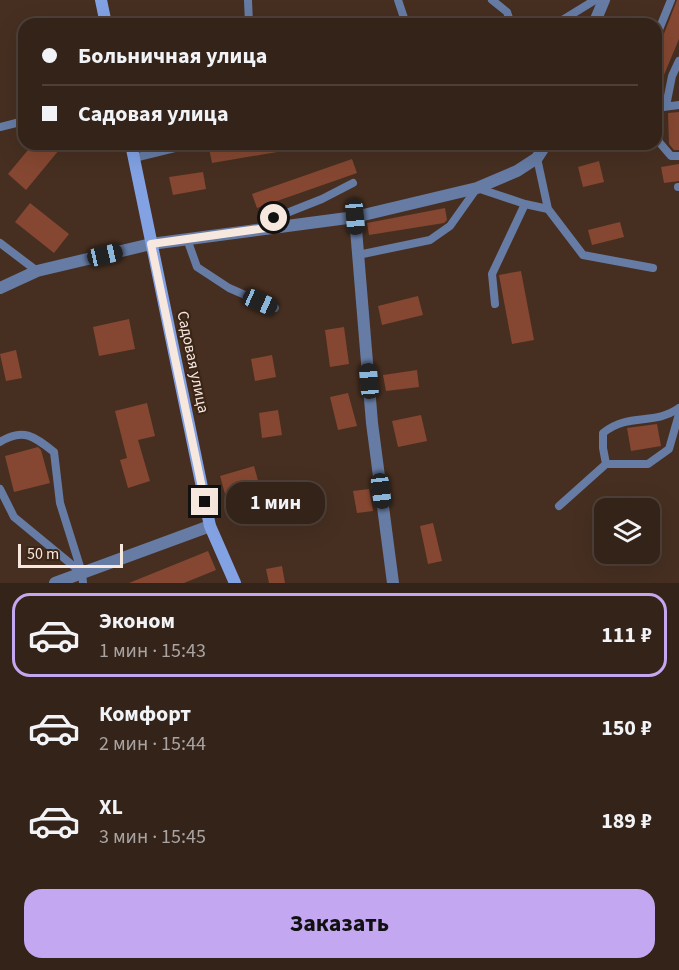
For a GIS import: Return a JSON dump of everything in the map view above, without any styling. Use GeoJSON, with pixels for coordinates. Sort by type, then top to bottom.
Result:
{"type":"FeatureCollection","features":[{"type":"Feature","properties":{"kind":"street"},"geometry":{"type":"LineString","coordinates":[[101,0],[105,18]]}},
{"type":"Feature","properties":{"kind":"street"},"geometry":{"type":"LineString","coordinates":[[596,18],[604,0]]}},
{"type":"Feature","properties":{"kind":"street","name":"Садовая улица"},"geometry":{"type":"LineString","coordinates":[[132,150],[210,526],[235,583]]}},
{"type":"Feature","properties":{"kind":"street"},"geometry":{"type":"LineString","coordinates":[[0,288],[37,271],[151,244],[355,217],[477,188],[517,171],[537,158],[542,150]]}},
{"type":"Feature","properties":{"kind":"street"},"geometry":{"type":"LineString","coordinates":[[355,217],[372,423],[393,583]]}},
{"type":"Feature","properties":{"kind":"street"},"geometry":{"type":"LineString","coordinates":[[55,583],[83,578],[210,526]]}},
{"type":"Feature","properties":{"kind":"lane"},"geometry":{"type":"LineString","coordinates":[[248,0],[249,18]]}},
{"type":"Feature","properties":{"kind":"lane"},"geometry":{"type":"LineString","coordinates":[[398,0],[403,18]]}},
{"type":"Feature","properties":{"kind":"lane"},"geometry":{"type":"LineString","coordinates":[[492,0],[507,12],[509,18]]}},
{"type":"Feature","properties":{"kind":"lane"},"geometry":{"type":"LineString","coordinates":[[566,18],[595,0]]}},
{"type":"Feature","properties":{"kind":"lane"},"geometry":{"type":"LineString","coordinates":[[662,22],[671,0]]}},
{"type":"Feature","properties":{"kind":"lane"},"geometry":{"type":"LineString","coordinates":[[666,106],[672,76],[679,61]]}},
{"type":"Feature","properties":{"kind":"lane"},"geometry":{"type":"LineString","coordinates":[[662,107],[679,105]]}},
{"type":"Feature","properties":{"kind":"lane"},"geometry":{"type":"LineString","coordinates":[[0,127],[18,122]]}},
{"type":"Feature","properties":{"kind":"lane"},"geometry":{"type":"LineString","coordinates":[[662,146],[671,156],[679,156]]}},
{"type":"Feature","properties":{"kind":"lane"},"geometry":{"type":"LineString","coordinates":[[134,158],[155,150]]}},
{"type":"Feature","properties":{"kind":"lane"},"geometry":{"type":"LineString","coordinates":[[537,158],[548,209],[583,255],[653,268]]}},
{"type":"Feature","properties":{"kind":"lane"},"geometry":{"type":"LineString","coordinates":[[266,228],[274,218],[322,199],[353,183]]}},
{"type":"Feature","properties":{"kind":"lane"},"geometry":{"type":"LineString","coordinates":[[358,255],[430,240],[450,226],[477,188],[548,209]]}},
{"type":"Feature","properties":{"kind":"lane"},"geometry":{"type":"LineString","coordinates":[[495,304],[492,274],[525,204]]}},
{"type":"Feature","properties":{"kind":"lane"},"geometry":{"type":"LineString","coordinates":[[187,239],[197,267],[229,288],[275,309]]}},
{"type":"Feature","properties":{"kind":"lane"},"geometry":{"type":"LineString","coordinates":[[0,243],[37,271]]}},
{"type":"Feature","properties":{"kind":"lane"},"geometry":{"type":"LineString","coordinates":[[606,464],[603,433],[612,426],[625,421],[668,416],[679,408]]}},
{"type":"Feature","properties":{"kind":"lane"},"geometry":{"type":"LineString","coordinates":[[559,506],[606,464],[648,464],[669,449],[679,414]]}},
{"type":"Feature","properties":{"kind":"lane"},"geometry":{"type":"LineString","coordinates":[[0,442],[10,435],[33,436],[54,452],[60,503],[83,578]]}},
{"type":"Feature","properties":{"kind":"lane"},"geometry":{"type":"LineString","coordinates":[[0,489],[14,517],[83,578]]}},
{"type":"Feature","properties":{"kind":"building"},"geometry":{"type":"Polygon","coordinates":[[[677,0],[679,0],[679,39],[662,80],[662,39],[677,0]]]}},
{"type":"Feature","properties":{"kind":"building"},"geometry":{"type":"Polygon","coordinates":[[[679,112],[679,150],[674,150],[669,144],[668,113],[679,112]]]}},
{"type":"Feature","properties":{"kind":"building"},"geometry":{"type":"Polygon","coordinates":[[[28,150],[59,150],[26,190],[8,174],[28,150]]]}},
{"type":"Feature","properties":{"kind":"building"},"geometry":{"type":"Polygon","coordinates":[[[209,150],[289,150],[212,163],[209,150]]]}},
{"type":"Feature","properties":{"kind":"building"},"geometry":{"type":"Polygon","coordinates":[[[352,159],[357,173],[257,208],[252,194],[352,159]]]}},
{"type":"Feature","properties":{"kind":"building"},"geometry":{"type":"Polygon","coordinates":[[[599,161],[604,182],[583,187],[578,167],[599,161]]]}},
{"type":"Feature","properties":{"kind":"building"},"geometry":{"type":"Polygon","coordinates":[[[679,164],[679,181],[664,183],[661,167],[679,164]]]}},
{"type":"Feature","properties":{"kind":"building"},"geometry":{"type":"Polygon","coordinates":[[[203,172],[206,189],[173,195],[169,177],[203,172]]]}},
{"type":"Feature","properties":{"kind":"building"},"geometry":{"type":"Polygon","coordinates":[[[30,203],[69,234],[54,253],[15,222],[30,203]]]}},
{"type":"Feature","properties":{"kind":"building"},"geometry":{"type":"Polygon","coordinates":[[[445,208],[447,220],[444,223],[369,235],[367,223],[445,208]]]}},
{"type":"Feature","properties":{"kind":"building"},"geometry":{"type":"Polygon","coordinates":[[[620,222],[624,237],[592,245],[588,230],[620,222]]]}},
{"type":"Feature","properties":{"kind":"building"},"geometry":{"type":"Polygon","coordinates":[[[521,271],[534,340],[512,344],[499,275],[521,271]]]}},
{"type":"Feature","properties":{"kind":"building"},"geometry":{"type":"Polygon","coordinates":[[[418,296],[423,315],[382,325],[378,306],[418,296]]]}},
{"type":"Feature","properties":{"kind":"building"},"geometry":{"type":"Polygon","coordinates":[[[129,319],[135,349],[99,356],[93,327],[129,319]]]}},
{"type":"Feature","properties":{"kind":"building"},"geometry":{"type":"Polygon","coordinates":[[[344,327],[349,364],[330,367],[325,330],[344,327]]]}},
{"type":"Feature","properties":{"kind":"building"},"geometry":{"type":"Polygon","coordinates":[[[16,350],[22,378],[6,381],[0,354],[16,350]]]}},
{"type":"Feature","properties":{"kind":"building"},"geometry":{"type":"Polygon","coordinates":[[[272,355],[276,377],[255,381],[251,359],[272,355]]]}},
{"type":"Feature","properties":{"kind":"building"},"geometry":{"type":"Polygon","coordinates":[[[417,370],[419,387],[386,391],[383,375],[417,370]]]}},
{"type":"Feature","properties":{"kind":"building"},"geometry":{"type":"Polygon","coordinates":[[[348,393],[357,426],[338,430],[330,397],[348,393]]]}},
{"type":"Feature","properties":{"kind":"building"},"geometry":{"type":"Polygon","coordinates":[[[147,403],[155,436],[138,440],[150,481],[128,488],[120,460],[127,458],[115,411],[147,403]]]}},
{"type":"Feature","properties":{"kind":"building"},"geometry":{"type":"Polygon","coordinates":[[[278,410],[282,435],[262,438],[259,413],[278,410]]]}},
{"type":"Feature","properties":{"kind":"building"},"geometry":{"type":"Polygon","coordinates":[[[421,415],[427,441],[398,447],[392,421],[421,415]]]}},
{"type":"Feature","properties":{"kind":"building"},"geometry":{"type":"Polygon","coordinates":[[[657,424],[661,446],[631,451],[627,428],[657,424]]]}},
{"type":"Feature","properties":{"kind":"building"},"geometry":{"type":"Polygon","coordinates":[[[38,447],[41,450],[50,483],[14,492],[5,456],[38,447]]]}},
{"type":"Feature","properties":{"kind":"building"},"geometry":{"type":"Polygon","coordinates":[[[254,466],[259,484],[225,494],[220,476],[254,466]]]}},
{"type":"Feature","properties":{"kind":"building"},"geometry":{"type":"Polygon","coordinates":[[[369,489],[373,511],[357,513],[353,491],[369,489]]]}},
{"type":"Feature","properties":{"kind":"building"},"geometry":{"type":"Polygon","coordinates":[[[433,523],[442,561],[428,564],[420,526],[433,523]]]}},
{"type":"Feature","properties":{"kind":"building"},"geometry":{"type":"Polygon","coordinates":[[[208,551],[216,570],[184,583],[129,583],[208,551]]]}},
{"type":"Feature","properties":{"kind":"building"},"geometry":{"type":"Polygon","coordinates":[[[282,566],[285,583],[269,583],[266,569],[282,566]]]}},
{"type":"Feature","properties":{"kind":"route"},"geometry":{"type":"LineString","coordinates":[[205,502],[151,244],[266,228],[274,218]]}}]}
